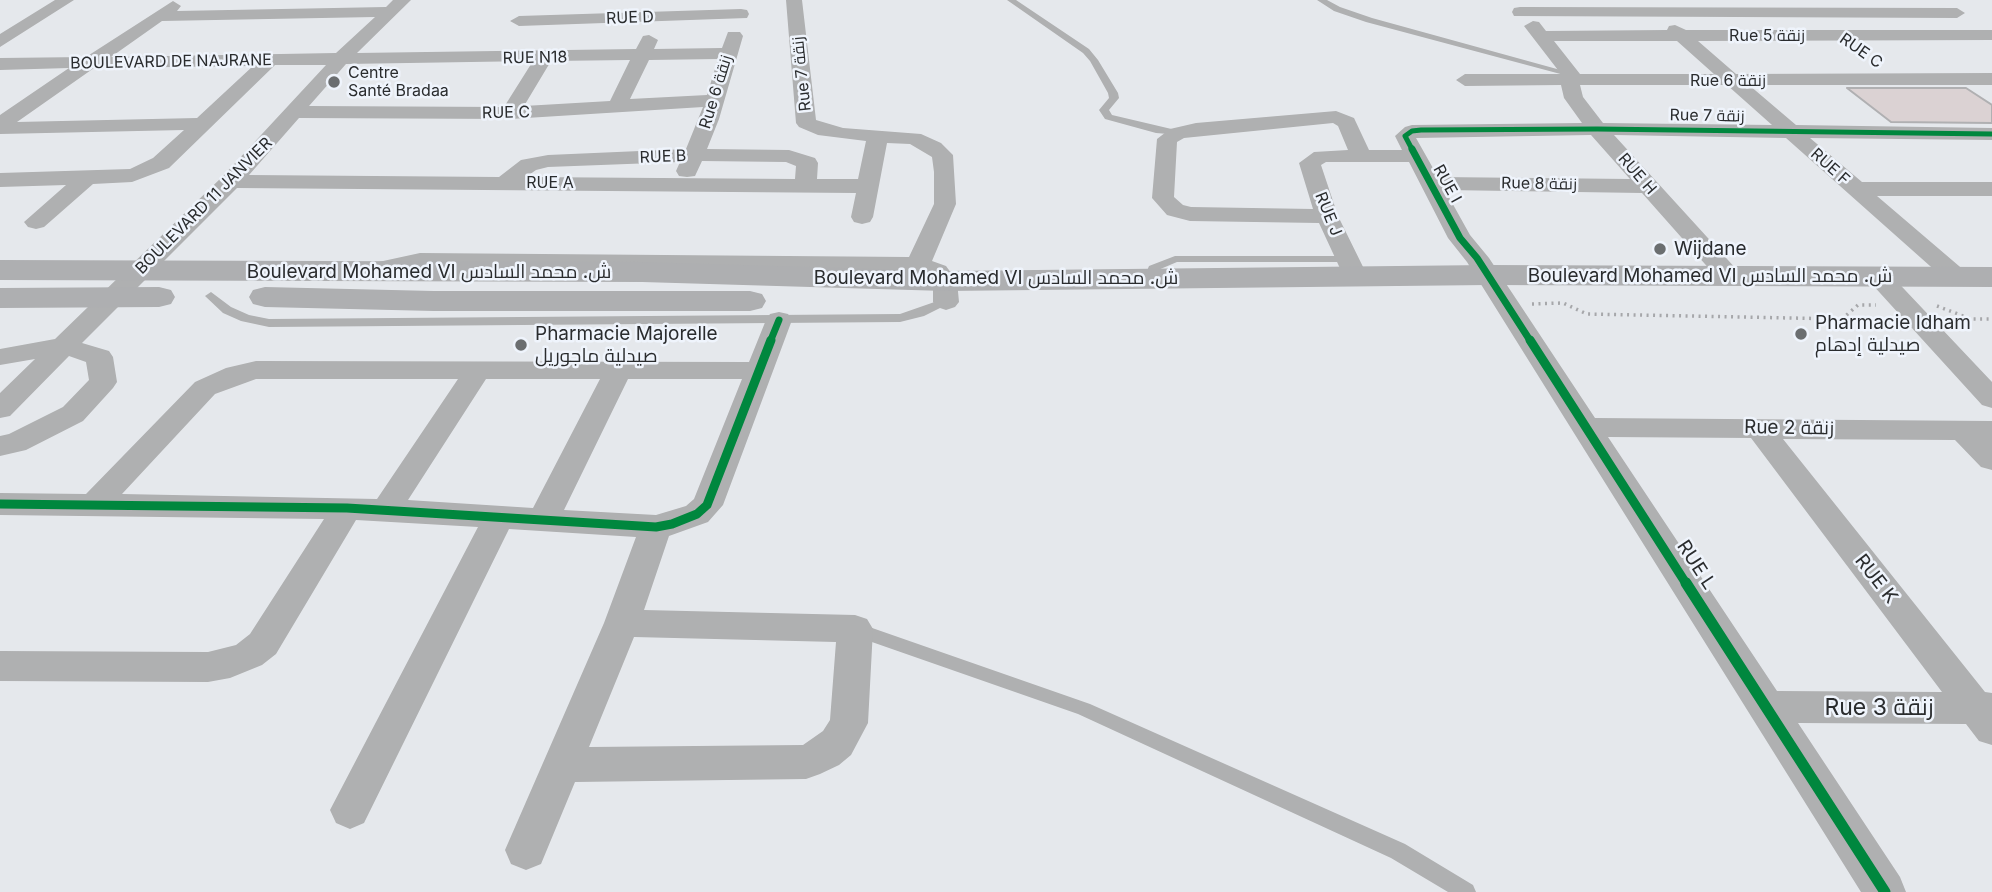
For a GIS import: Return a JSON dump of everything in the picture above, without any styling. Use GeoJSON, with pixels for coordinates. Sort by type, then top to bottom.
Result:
{"type":"FeatureCollection","features":[{"type":"Feature","properties":{"kind":"main road","name":"Boulevard Mohamed VI ش. محمد السادس"},"geometry":{"type":"LineString","coordinates":[[0,271],[368,271],[488,266],[645,266],[945,292],[1493,284],[1729,276],[1893,293],[1958,277],[1992,277]]}},
{"type":"Feature","properties":{"kind":"main road","name":"Boulevard Mohamed VI ش. محمد السادس"},"geometry":{"type":"LineString","coordinates":[[0,298],[211,296],[424,312],[607,311],[1351,268],[1493,284],[1992,297]]}},
{"type":"Feature","properties":{"kind":"street"},"geometry":{"type":"LineString","coordinates":[[0,42],[66,0]]}},
{"type":"Feature","properties":{"kind":"street"},"geometry":{"type":"LineString","coordinates":[[0,126],[59,82],[180,0]]}},
{"type":"Feature","properties":{"kind":"street"},"geometry":{"type":"LineString","coordinates":[[270,14],[287,0]]}},
{"type":"Feature","properties":{"kind":"street"},"geometry":{"type":"LineString","coordinates":[[496,58],[529,0]]}},
{"type":"Feature","properties":{"kind":"street"},"geometry":{"type":"LineString","coordinates":[[601,19],[610,0]]}},
{"type":"Feature","properties":{"kind":"street","name":"Rue 7 زنقة"},"geometry":{"type":"LineString","coordinates":[[794,0],[806,123],[825,131],[914,138],[934,147],[942,155],[945,204],[918,264]]}},
{"type":"Feature","properties":{"kind":"street","name":"RUE C"},"geometry":{"type":"LineString","coordinates":[[1786,0],[1900,79]]}},
{"type":"Feature","properties":{"kind":"street"},"geometry":{"type":"LineString","coordinates":[[1922,0],[1950,10],[1992,34]]}},
{"type":"Feature","properties":{"kind":"street"},"geometry":{"type":"LineString","coordinates":[[159,16],[270,14],[397,6]]}},
{"type":"Feature","properties":{"kind":"street","name":"BOULEVARD 11 JANVIER"},"geometry":{"type":"LineString","coordinates":[[0,409],[231,181],[342,58],[397,6]]}},
{"type":"Feature","properties":{"kind":"street"},"geometry":{"type":"LineString","coordinates":[[1514,6],[1648,6],[1806,13],[1950,10]]}},
{"type":"Feature","properties":{"kind":"street","name":"RUE H"},"geometry":{"type":"LineString","coordinates":[[1514,6],[1542,36],[1572,78],[1570,89],[1574,98],[1597,129],[1729,276]]}},
{"type":"Feature","properties":{"kind":"street","name":"RUE F"},"geometry":{"type":"LineString","coordinates":[[1648,6],[1854,189],[1958,277]]}},
{"type":"Feature","properties":{"kind":"street","name":"RUE D"},"geometry":{"type":"LineString","coordinates":[[519,21],[657,17],[744,7]]}},
{"type":"Feature","properties":{"kind":"street","name":"Rue 6 زنقة"},"geometry":{"type":"LineString","coordinates":[[681,183],[695,155],[744,7]]}},
{"type":"Feature","properties":{"kind":"street"},"geometry":{"type":"LineString","coordinates":[[617,107],[643,55],[657,17]]}},
{"type":"Feature","properties":{"kind":"street","name":"Rue 5 زنقة"},"geometry":{"type":"LineString","coordinates":[[1542,36],[1841,37],[1992,34]]}},
{"type":"Feature","properties":{"kind":"street","name":"RUE N18"},"geometry":{"type":"LineString","coordinates":[[342,58],[544,58],[728,53]]}},
{"type":"Feature","properties":{"kind":"street","name":"BOULEVARD DE NAJRANE"},"geometry":{"type":"LineString","coordinates":[[0,64],[342,58]]}},
{"type":"Feature","properties":{"kind":"street"},"geometry":{"type":"LineString","coordinates":[[510,113],[544,58]]}},
{"type":"Feature","properties":{"kind":"street"},"geometry":{"type":"LineString","coordinates":[[0,180],[132,175],[148,170],[161,163],[270,60]]}},
{"type":"Feature","properties":{"kind":"street"},"geometry":{"type":"LineString","coordinates":[[0,83],[250,78]]}},
{"type":"Feature","properties":{"kind":"street","name":"Rue 6 زنقة"},"geometry":{"type":"LineString","coordinates":[[1465,80],[1992,79]]}},
{"type":"Feature","properties":{"kind":"street","name":"RUE C"},"geometry":{"type":"LineString","coordinates":[[296,112],[510,113],[714,100]]}},
{"type":"Feature","properties":{"kind":"street"},"geometry":{"type":"LineString","coordinates":[[1327,216],[1190,214],[1175,209],[1163,198],[1167,139],[1177,133],[1196,129],[1336,117],[1347,122],[1361,156],[1415,156]]}},
{"type":"Feature","properties":{"kind":"street"},"geometry":{"type":"LineString","coordinates":[[0,126],[201,124]]}},
{"type":"Feature","properties":{"kind":"street","name":"Rue 7 زنقة"},"geometry":{"type":"LineString","coordinates":[[1421,130],[1597,129],[1987,137]]}},
{"type":"Feature","properties":{"kind":"street","name":"RUE I"},"geometry":{"type":"LineString","coordinates":[[1421,130],[1405,136],[1460,238],[1493,284]]}},
{"type":"Feature","properties":{"kind":"street"},"geometry":{"type":"LineString","coordinates":[[862,217],[878,135]]}},
{"type":"Feature","properties":{"kind":"street","name":"RUE B"},"geometry":{"type":"LineString","coordinates":[[502,183],[529,165],[548,162],[695,155],[789,156],[807,163],[806,185]]}},
{"type":"Feature","properties":{"kind":"street","name":"RUE J"},"geometry":{"type":"LineString","coordinates":[[1351,268],[1327,216],[1310,167],[1311,160],[1321,156],[1361,156]]}},
{"type":"Feature","properties":{"kind":"street"},"geometry":{"type":"LineString","coordinates":[[36,222],[87,178]]}},
{"type":"Feature","properties":{"kind":"street","name":"RUE A"},"geometry":{"type":"LineString","coordinates":[[231,181],[868,186]]}},
{"type":"Feature","properties":{"kind":"street","name":"Rue 8 زنقة"},"geometry":{"type":"LineString","coordinates":[[1431,183],[1646,186]]}},
{"type":"Feature","properties":{"kind":"street"},"geometry":{"type":"LineString","coordinates":[[1854,189],[1992,189]]}},
{"type":"Feature","properties":{"kind":"street"},"geometry":{"type":"LineString","coordinates":[[645,266],[918,264],[937,271],[945,292]]}},
{"type":"Feature","properties":{"kind":"street","name":"RUE L"},"geometry":{"type":"LineString","coordinates":[[1493,284],[1885,892]]}},
{"type":"Feature","properties":{"kind":"street"},"geometry":{"type":"LineString","coordinates":[[1893,293],[1992,399]]}},
{"type":"Feature","properties":{"kind":"street"},"geometry":{"type":"LineString","coordinates":[[0,504],[347,508],[656,527],[686,520],[706,505],[779,320]]}},
{"type":"Feature","properties":{"kind":"street"},"geometry":{"type":"LineString","coordinates":[[0,357],[64,346],[99,356],[103,382],[73,414],[16,443],[0,446]]}},
{"type":"Feature","properties":{"kind":"street"},"geometry":{"type":"LineString","coordinates":[[94,505],[205,388],[236,374],[256,370],[759,371]]}},
{"type":"Feature","properties":{"kind":"street"},"geometry":{"type":"LineString","coordinates":[[386,510],[477,372]]}},
{"type":"Feature","properties":{"kind":"street"},"geometry":{"type":"LineString","coordinates":[[543,519],[618,372]]}},
{"type":"Feature","properties":{"kind":"street","name":"Rue 2 زنقة"},"geometry":{"type":"LineString","coordinates":[[1586,427],[1978,431]]}},
{"type":"Feature","properties":{"kind":"street","name":"RUE K"},"geometry":{"type":"LineString","coordinates":[[1759,428],[1987,715]]}},
{"type":"Feature","properties":{"kind":"street"},"geometry":{"type":"LineString","coordinates":[[1978,431],[1992,460]]}},
{"type":"Feature","properties":{"kind":"street"},"geometry":{"type":"LineString","coordinates":[[0,666],[181,668],[230,663],[263,644],[347,508]]}},
{"type":"Feature","properties":{"kind":"street"},"geometry":{"type":"LineString","coordinates":[[350,810],[499,517]]}},
{"type":"Feature","properties":{"kind":"street"},"geometry":{"type":"LineString","coordinates":[[526,849],[622,623],[656,527]]}},
{"type":"Feature","properties":{"kind":"street"},"geometry":{"type":"LineString","coordinates":[[562,765],[806,762],[837,743],[849,723],[855,629],[622,623]]}},
{"type":"Feature","properties":{"kind":"street","name":"Rue 3 زنقة"},"geometry":{"type":"LineString","coordinates":[[1766,707],[1987,715]]}},
{"type":"Feature","properties":{"kind":"lane"},"geometry":{"type":"LineString","coordinates":[[1011,0],[1086,51],[1094,60],[1113,93],[1114,98],[1104,110],[1108,117],[1156,131],[1177,133]]}},
{"type":"Feature","properties":{"kind":"lane"},"geometry":{"type":"LineString","coordinates":[[1321,0],[1336,9],[1369,20],[1572,78]]}},
{"type":"Feature","properties":{"kind":"lane"},"geometry":{"type":"LineString","coordinates":[[607,311],[779,320],[900,318],[920,313],[945,292]]}},
{"type":"Feature","properties":{"kind":"lane"},"geometry":{"type":"LineString","coordinates":[[855,629],[1084,709],[1398,851],[1466,892]]}},
{"type":"Feature","properties":{"kind":"path"},"geometry":{"type":"LineString","coordinates":[[1493,284],[1563,303],[1587,314],[1843,319],[1858,305],[1893,293],[1971,319],[1992,319]]}},
{"type":"Feature","properties":{"kind":"building"},"geometry":{"type":"Polygon","coordinates":[[[1847,88],[1966,88],[1992,105],[1992,123],[1891,122],[1847,88]]]}},
{"type":"Feature","properties":{"kind":"cycle path"},"geometry":{"type":"LineString","coordinates":[[1885,892],[1477,258],[1460,238],[1405,136],[1412,131],[1421,130],[1597,129],[1992,134]]}},
{"type":"Feature","properties":{"kind":"cycle path"},"geometry":{"type":"LineString","coordinates":[[0,504],[347,508],[656,527],[672,524],[697,514],[707,505],[779,320]]}},
{"type":"Feature","properties":{"kind":"place","name":"Centre Santé Bradaa"},"geometry":{"type":"Point","coordinates":[334,82]}},
{"type":"Feature","properties":{"kind":"place","name":"Wijdane"},"geometry":{"type":"Point","coordinates":[1660,249]}},
{"type":"Feature","properties":{"kind":"place","name":"Pharmacie Idham صيدلية إدهام"},"geometry":{"type":"Point","coordinates":[1801,334]}},
{"type":"Feature","properties":{"kind":"place","name":"Pharmacie Majorelle صيدلية ماجوريل"},"geometry":{"type":"Point","coordinates":[521,345]}}]}
